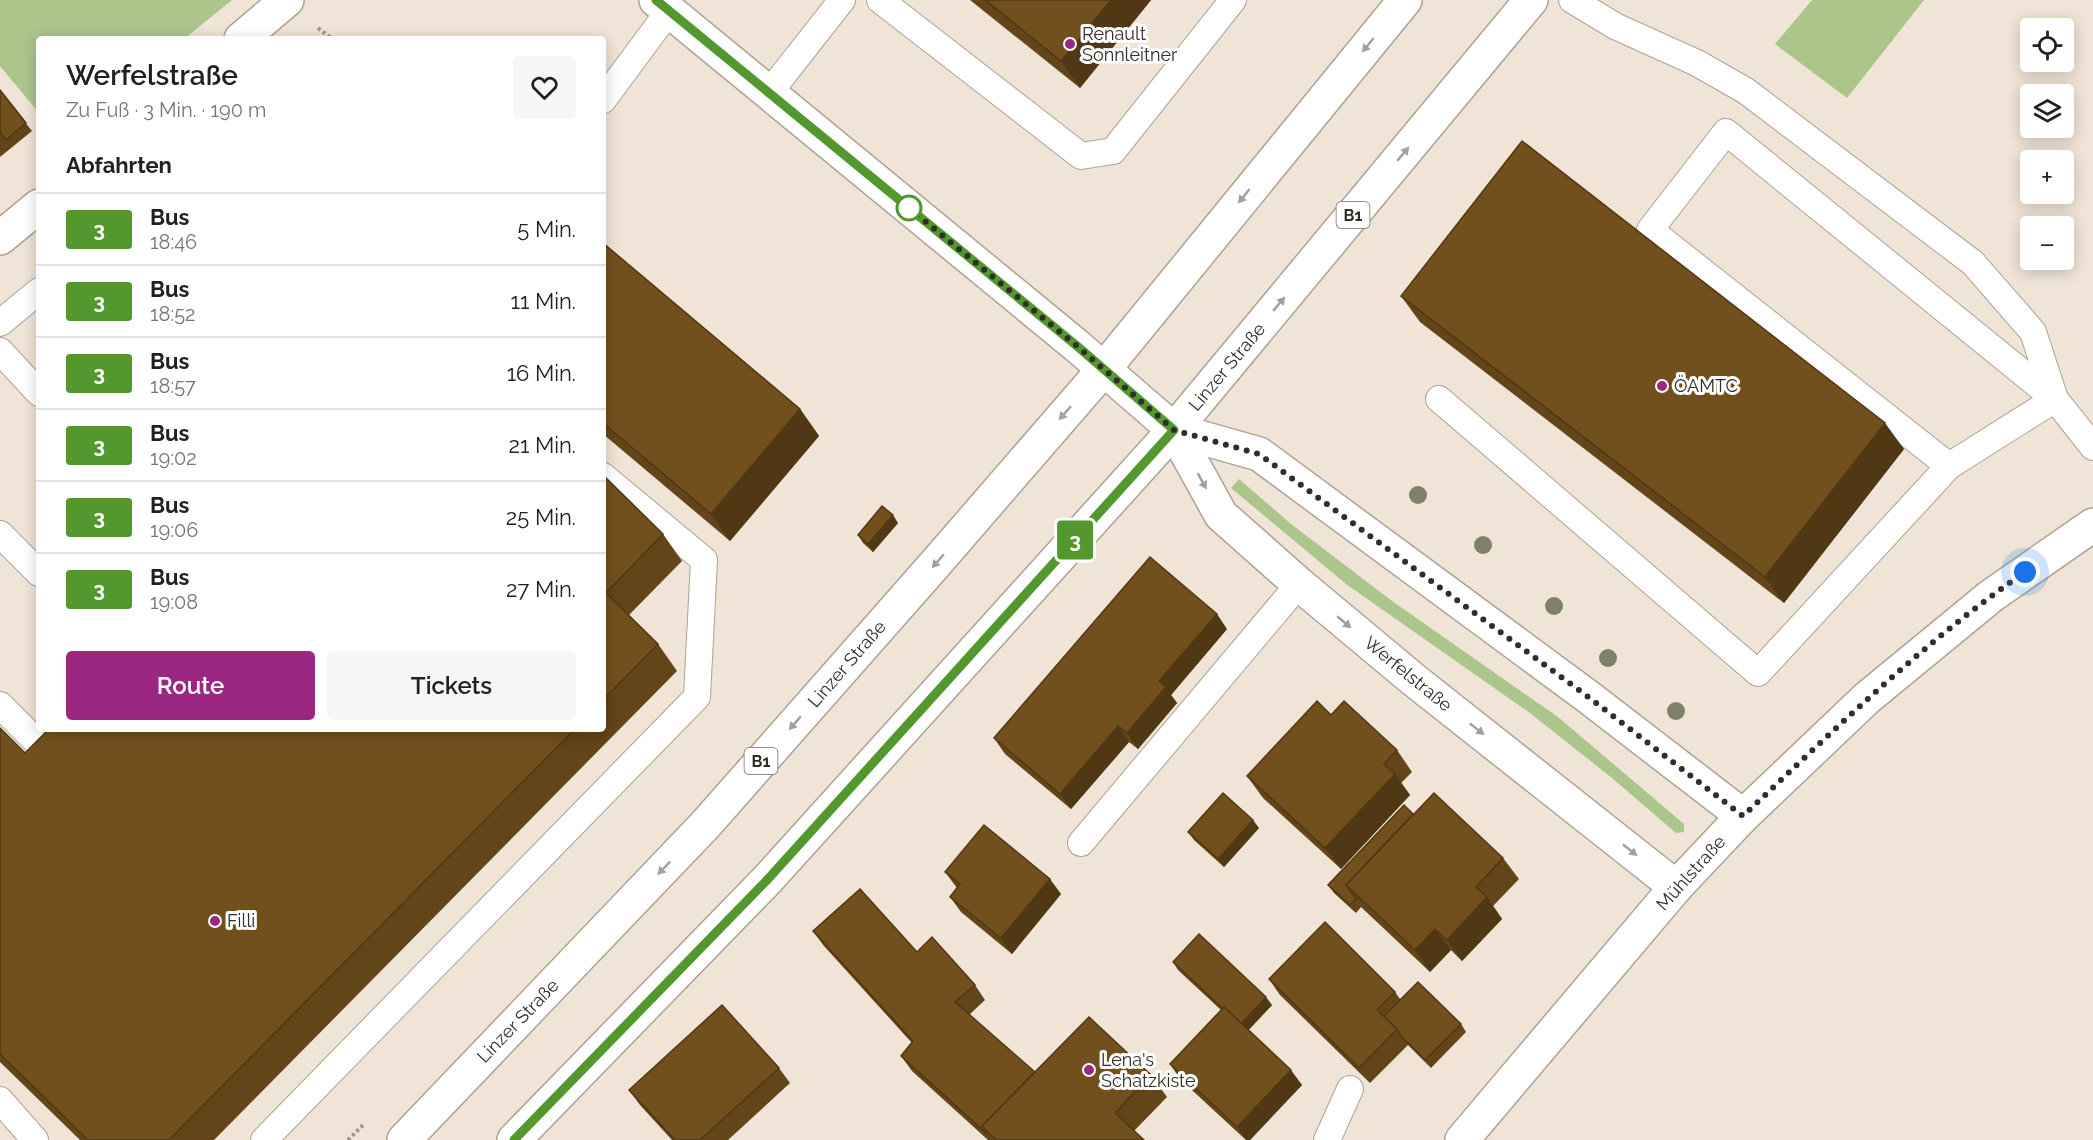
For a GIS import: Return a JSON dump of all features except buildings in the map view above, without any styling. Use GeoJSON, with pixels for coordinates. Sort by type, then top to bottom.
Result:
{"type":"FeatureCollection","features":[{"type":"Feature","properties":{"kind":"street"},"geometry":{"type":"LineString","coordinates":[[245,36],[287,0]]}},
{"type":"Feature","properties":{"kind":"street","name":"Linzer Straße"},"geometry":{"type":"LineString","coordinates":[[405,1140],[706,824],[1104,369],[1405,0]]}},
{"type":"Feature","properties":{"kind":"street","name":"Linzer Straße"},"geometry":{"type":"LineString","coordinates":[[514,1140],[768,879],[1174,430],[1531,0]]}},
{"type":"Feature","properties":{"kind":"street","name":"Werfelstraße"},"geometry":{"type":"LineString","coordinates":[[662,5],[1104,369],[1174,430],[1221,515],[1299,584],[1424,688],[1676,887]]}},
{"type":"Feature","properties":{"kind":"street"},"geometry":{"type":"LineString","coordinates":[[0,238],[36,208]]}},
{"type":"Feature","properties":{"kind":"street","name":"Werfelstraße"},"geometry":{"type":"LineString","coordinates":[[1174,430],[1259,454],[1587,696],[1743,816]]}},
{"type":"Feature","properties":{"kind":"street","name":"Mühlstraße"},"geometry":{"type":"LineString","coordinates":[[1462,1140],[1676,887],[1743,816],[1867,698],[1990,596],[2093,525]]}},
{"type":"Feature","properties":{"kind":"lane"},"geometry":{"type":"LineString","coordinates":[[769,93],[842,0]]}},
{"type":"Feature","properties":{"kind":"lane"},"geometry":{"type":"LineString","coordinates":[[880,0],[1081,156],[1113,151],[1233,0]]}},
{"type":"Feature","properties":{"kind":"lane"},"geometry":{"type":"LineString","coordinates":[[1572,0],[1615,26],[1696,63],[1746,91],[1973,263],[2033,332],[2055,399]]}},
{"type":"Feature","properties":{"kind":"lane"},"geometry":{"type":"LineString","coordinates":[[606,95],[662,5]]}},
{"type":"Feature","properties":{"kind":"lane"},"geometry":{"type":"LineString","coordinates":[[1949,466],[1650,230],[1726,132],[2055,399],[2093,447]]}},
{"type":"Feature","properties":{"kind":"lane"},"geometry":{"type":"LineString","coordinates":[[0,323],[36,293]]}},
{"type":"Feature","properties":{"kind":"lane"},"geometry":{"type":"LineString","coordinates":[[0,351],[36,390]]}},
{"type":"Feature","properties":{"kind":"lane"},"geometry":{"type":"LineString","coordinates":[[1439,399],[1758,673],[1949,466],[2055,399]]}},
{"type":"Feature","properties":{"kind":"lane"},"geometry":{"type":"LineString","coordinates":[[264,1140],[697,697],[704,560],[606,478]]}},
{"type":"Feature","properties":{"kind":"lane"},"geometry":{"type":"LineString","coordinates":[[0,534],[36,570]]}},
{"type":"Feature","properties":{"kind":"lane"},"geometry":{"type":"LineString","coordinates":[[1081,843],[1299,584]]}},
{"type":"Feature","properties":{"kind":"lane"},"geometry":{"type":"LineString","coordinates":[[0,705],[48,753],[68,732]]}},
{"type":"Feature","properties":{"kind":"lane"},"geometry":{"type":"LineString","coordinates":[[1327,1140],[1350,1089]]}},
{"type":"Feature","properties":{"kind":"lane"},"geometry":{"type":"LineString","coordinates":[[0,1100],[35,1140]]}},
{"type":"Feature","properties":{"kind":"green space"},"geometry":{"type":"Polygon","coordinates":[[[0,0],[232,0],[188,36],[36,36],[36,109],[0,66],[0,0]]]}},
{"type":"Feature","properties":{"kind":"green space"},"geometry":{"type":"Polygon","coordinates":[[[1812,0],[1924,0],[1847,98],[1775,44],[1812,0]]]}},
{"type":"Feature","properties":{"kind":"green space"},"geometry":{"type":"Polygon","coordinates":[[[1239,479],[1291,524],[1392,601],[1558,717],[1684,824],[1684,832],[1676,833],[1612,778],[1530,713],[1346,584],[1231,488],[1239,479]]]}},
{"type":"Feature","properties":{"kind":"bus line","name":"3"},"geometry":{"type":"LineString","coordinates":[[514,1140],[768,879],[1174,430],[1077,346],[656,0]]}},
{"type":"Feature","properties":{"kind":"place","name":"Renault Sonnleitner"},"geometry":{"type":"Point","coordinates":[1070,44]}},
{"type":"Feature","properties":{"kind":"place","name":"ÖAMTC"},"geometry":{"type":"Point","coordinates":[1662,386]}},
{"type":"Feature","properties":{"kind":"place","name":"Filli"},"geometry":{"type":"Point","coordinates":[215,921]}},
{"type":"Feature","properties":{"kind":"place","name":"Lena's Schatzkiste"},"geometry":{"type":"Point","coordinates":[1089,1070]}},
{"type":"Feature","properties":{"kind":"route"},"geometry":{"type":"LineString","coordinates":[[909,208],[1077,346],[1174,430],[1259,454],[1587,696],[1743,816],[1867,698],[1990,596],[2025,572]]}}]}
